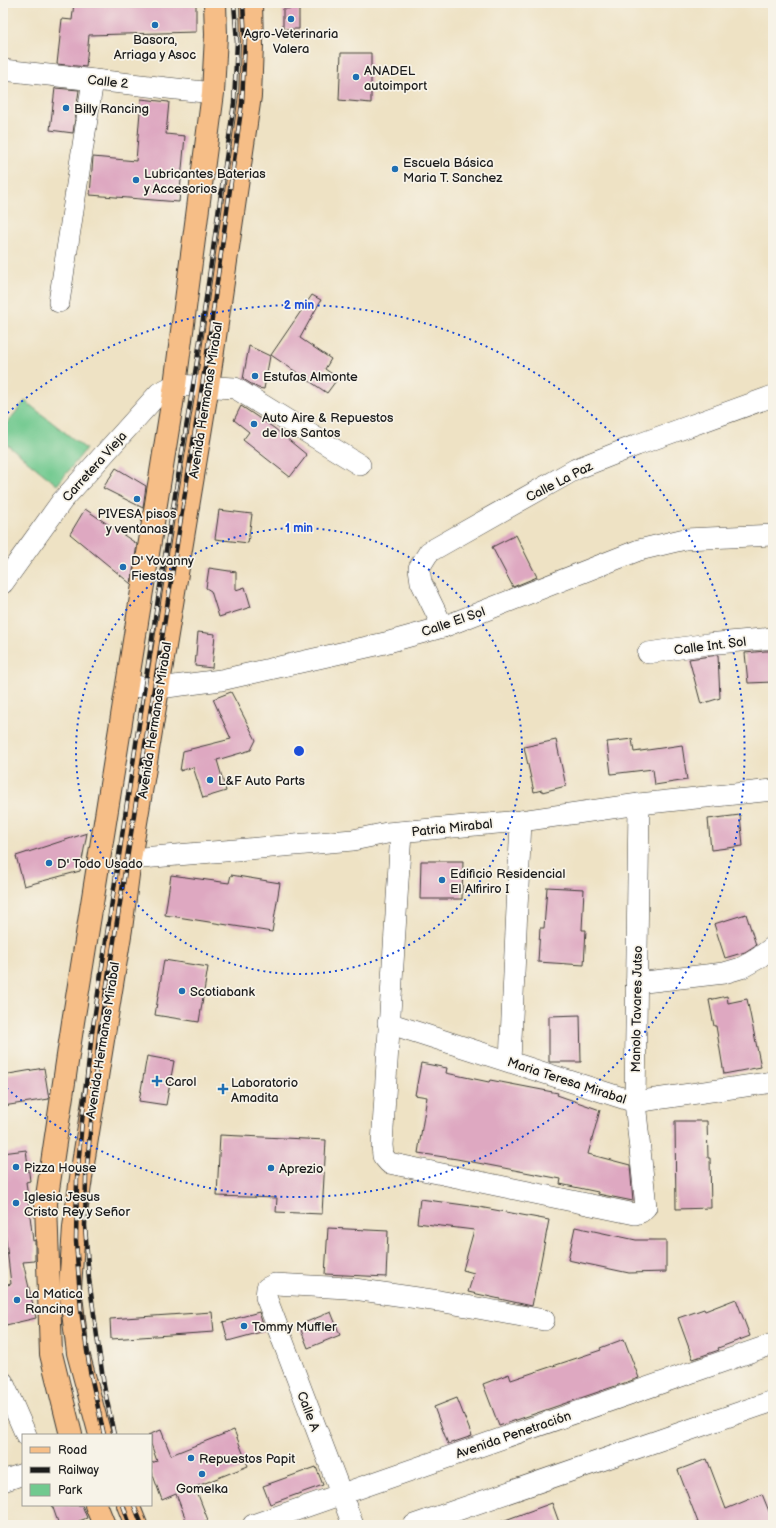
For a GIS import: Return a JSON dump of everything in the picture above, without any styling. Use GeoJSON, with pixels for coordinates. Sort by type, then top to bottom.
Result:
{"type":"FeatureCollection","features":[{"type":"Feature","properties":{"kind":"main road"},"geometry":{"type":"LineString","coordinates":[[71,1434],[51,1354],[46,1203],[74,1014],[175,385],[213,93],[216,35],[215,3]]}},
{"type":"Feature","properties":{"kind":"main road","name":"Avenida Hermanas Mirabal"},"geometry":{"type":"LineString","coordinates":[[100,1434],[78,1353],[70,1288],[74,1227],[132,852],[208,385],[250,96],[252,45],[251,3]]}},
{"type":"Feature","properties":{"kind":"main road"},"geometry":{"type":"LineString","coordinates":[[96,1506],[104,1525]]}},
{"type":"Feature","properties":{"kind":"main road"},"geometry":{"type":"LineString","coordinates":[[128,1506],[136,1525]]}},
{"type":"Feature","properties":{"kind":"street","name":"Calle 2"},"geometry":{"type":"LineString","coordinates":[[3,70],[213,93]]}},
{"type":"Feature","properties":{"kind":"street"},"geometry":{"type":"LineString","coordinates":[[59,302],[93,80]]}},
{"type":"Feature","properties":{"kind":"street","name":"Carretera Vieja"},"geometry":{"type":"LineString","coordinates":[[3,583],[62,501],[159,393],[175,385],[208,385],[235,388],[360,465]]}},
{"type":"Feature","properties":{"kind":"street","name":"Calle La Paz"},"geometry":{"type":"LineString","coordinates":[[443,626],[421,582],[419,568],[429,552],[576,469],[637,445],[773,396]]}},
{"type":"Feature","properties":{"kind":"street","name":"Calle El Sol"},"geometry":{"type":"LineString","coordinates":[[127,686],[159,688],[220,680],[385,643],[443,626],[639,550],[685,539],[773,535]]}},
{"type":"Feature","properties":{"kind":"street","name":"Calle Int. Sol"},"geometry":{"type":"LineString","coordinates":[[648,653],[707,644],[773,638]]}},
{"type":"Feature","properties":{"kind":"street","name":"Patria Mirabal"},"geometry":{"type":"LineString","coordinates":[[132,852],[353,840],[394,833],[521,821],[639,804],[773,790]]}},
{"type":"Feature","properties":{"kind":"street","name":"Manolo Tavares Jutso"},"geometry":{"type":"LineString","coordinates":[[388,1023],[382,1144],[383,1156],[389,1163],[635,1214],[641,1212],[646,1207],[635,1102],[639,804]]}},
{"type":"Feature","properties":{"kind":"street"},"geometry":{"type":"LineString","coordinates":[[510,1061],[521,821]]}},
{"type":"Feature","properties":{"kind":"street"},"geometry":{"type":"LineString","coordinates":[[388,1023],[394,833]]}},
{"type":"Feature","properties":{"kind":"street"},"geometry":{"type":"LineString","coordinates":[[636,983],[724,973],[741,968],[757,959],[773,947]]}},
{"type":"Feature","properties":{"kind":"street","name":"Maria Teresa Mirabal"},"geometry":{"type":"LineString","coordinates":[[388,1023],[635,1102],[773,1082]]}},
{"type":"Feature","properties":{"kind":"street","name":"Calle A"},"geometry":{"type":"LineString","coordinates":[[352,1525],[266,1297],[267,1288],[275,1284],[348,1288],[439,1301],[544,1320]]}},
{"type":"Feature","properties":{"kind":"street","name":"Avenida Penetración"},"geometry":{"type":"LineString","coordinates":[[253,1525],[341,1493],[773,1344]]}},
{"type":"Feature","properties":{"kind":"street"},"geometry":{"type":"LineString","coordinates":[[3,1382],[26,1434]]}},
{"type":"Feature","properties":{"kind":"street"},"geometry":{"type":"LineString","coordinates":[[414,1525],[773,1401]]}},
{"type":"Feature","properties":{"kind":"street"},"geometry":{"type":"LineString","coordinates":[[3,1481],[22,1474]]}},
{"type":"Feature","properties":{"kind":"green space"},"geometry":{"type":"Polygon","coordinates":[[[25,401],[86,449],[57,485],[3,441],[3,428],[25,401]]]}},
{"type":"Feature","properties":{"kind":"building"},"geometry":{"type":"Polygon","coordinates":[[[74,3],[196,3],[196,32],[89,35],[86,67],[57,64],[62,19],[72,20],[74,3]]]}},
{"type":"Feature","properties":{"kind":"building","name":"Agro-Veterinaria Valera"},"geometry":{"type":"Polygon","coordinates":[[[299,8],[299,29],[283,29],[283,9],[299,8]]]}},
{"type":"Feature","properties":{"kind":"building","name":"ANADEL autoimport"},"geometry":{"type":"Polygon","coordinates":[[[341,53],[371,53],[371,103],[339,100],[341,53]]]}},
{"type":"Feature","properties":{"kind":"building","name":"Billy Rancing"},"geometry":{"type":"Polygon","coordinates":[[[55,88],[79,90],[73,133],[50,130],[55,88]]]}},
{"type":"Feature","properties":{"kind":"building"},"geometry":{"type":"Polygon","coordinates":[[[141,99],[169,102],[166,134],[185,136],[179,202],[90,195],[93,157],[136,161],[141,99]]]}},
{"type":"Feature","properties":{"kind":"building"},"geometry":{"type":"Polygon","coordinates":[[[312,295],[321,300],[300,338],[331,359],[325,369],[338,378],[327,393],[271,355],[312,295]]]}},
{"type":"Feature","properties":{"kind":"building","name":"Estufas Almonte"},"geometry":{"type":"Polygon","coordinates":[[[249,346],[270,356],[264,389],[258,388],[243,379],[249,346]]]}},
{"type":"Feature","properties":{"kind":"building"},"geometry":{"type":"Polygon","coordinates":[[[241,406],[274,428],[307,455],[290,477],[243,440],[249,432],[234,420],[241,406]]]}},
{"type":"Feature","properties":{"kind":"building","name":"PIVESA pisos y ventanas"},"geometry":{"type":"Polygon","coordinates":[[[116,468],[146,486],[143,508],[103,488],[116,468]]]}},
{"type":"Feature","properties":{"kind":"building","name":"D' Yovanny Fiestas"},"geometry":{"type":"Polygon","coordinates":[[[85,509],[137,544],[131,584],[70,534],[85,509]]]}},
{"type":"Feature","properties":{"kind":"building"},"geometry":{"type":"Polygon","coordinates":[[[219,510],[252,514],[248,543],[215,539],[219,510]]]}},
{"type":"Feature","properties":{"kind":"building"},"geometry":{"type":"Polygon","coordinates":[[[516,535],[537,577],[513,587],[492,547],[516,535]]]}},
{"type":"Feature","properties":{"kind":"building"},"geometry":{"type":"Polygon","coordinates":[[[209,568],[236,572],[236,590],[245,587],[251,607],[219,617],[211,591],[206,588],[209,568]]]}},
{"type":"Feature","properties":{"kind":"building"},"geometry":{"type":"Polygon","coordinates":[[[198,632],[215,634],[212,668],[195,666],[198,632]]]}},
{"type":"Feature","properties":{"kind":"building"},"geometry":{"type":"Polygon","coordinates":[[[773,651],[773,682],[748,683],[745,653],[773,651]]]}},
{"type":"Feature","properties":{"kind":"building"},"geometry":{"type":"Polygon","coordinates":[[[718,655],[720,698],[701,704],[689,659],[718,655]]]}},
{"type":"Feature","properties":{"kind":"building"},"geometry":{"type":"Polygon","coordinates":[[[231,692],[256,740],[251,750],[217,760],[226,791],[203,798],[193,767],[180,771],[183,751],[231,739],[213,699],[231,692]]]}},
{"type":"Feature","properties":{"kind":"building"},"geometry":{"type":"Polygon","coordinates":[[[632,739],[634,752],[682,745],[687,780],[655,785],[653,769],[611,774],[607,742],[632,739]]]}},
{"type":"Feature","properties":{"kind":"building"},"geometry":{"type":"Polygon","coordinates":[[[556,740],[566,786],[542,792],[542,790],[534,792],[524,747],[556,740]]]}},
{"type":"Feature","properties":{"kind":"building"},"geometry":{"type":"Polygon","coordinates":[[[740,815],[743,846],[711,850],[708,819],[740,815]]]}},
{"type":"Feature","properties":{"kind":"building","name":"D' Todo Usado"},"geometry":{"type":"Polygon","coordinates":[[[87,833],[80,871],[24,886],[16,856],[87,833]]]}},
{"type":"Feature","properties":{"kind":"building","name":"Edificio Residencial El Alfiriro I"},"geometry":{"type":"Polygon","coordinates":[[[421,861],[463,861],[462,899],[420,899],[421,861]]]}},
{"type":"Feature","properties":{"kind":"building"},"geometry":{"type":"Polygon","coordinates":[[[171,875],[229,883],[231,875],[280,883],[272,932],[165,915],[171,875]]]}},
{"type":"Feature","properties":{"kind":"building"},"geometry":{"type":"Polygon","coordinates":[[[547,887],[584,889],[582,930],[586,930],[584,965],[538,962],[540,928],[544,928],[547,887]]]}},
{"type":"Feature","properties":{"kind":"building"},"geometry":{"type":"Polygon","coordinates":[[[746,914],[756,945],[745,952],[725,958],[714,924],[746,914]]]}},
{"type":"Feature","properties":{"kind":"building","name":"Scotiabank"},"geometry":{"type":"Polygon","coordinates":[[[164,960],[208,967],[199,1022],[155,1015],[164,960]]]}},
{"type":"Feature","properties":{"kind":"building"},"geometry":{"type":"Polygon","coordinates":[[[727,996],[728,1003],[747,999],[761,1067],[724,1074],[716,1026],[714,1026],[709,1000],[727,996]]]}},
{"type":"Feature","properties":{"kind":"building"},"geometry":{"type":"Polygon","coordinates":[[[580,1015],[581,1062],[549,1062],[549,1016],[580,1015]]]}},
{"type":"Feature","properties":{"kind":"building","name":"Carol"},"geometry":{"type":"Polygon","coordinates":[[[147,1056],[174,1061],[166,1105],[139,1101],[147,1056]]]}},
{"type":"Feature","properties":{"kind":"building"},"geometry":{"type":"Polygon","coordinates":[[[421,1063],[447,1068],[446,1073],[489,1082],[490,1080],[558,1093],[557,1095],[600,1110],[588,1154],[630,1165],[633,1201],[560,1184],[561,1179],[418,1153],[427,1097],[415,1095],[421,1063]]]}},
{"type":"Feature","properties":{"kind":"building"},"geometry":{"type":"Polygon","coordinates":[[[44,1068],[49,1099],[3,1106],[3,1075],[44,1068]]]}},
{"type":"Feature","properties":{"kind":"building"},"geometry":{"type":"Polygon","coordinates":[[[675,1121],[707,1121],[708,1158],[710,1158],[711,1208],[676,1209],[675,1121]]]}},
{"type":"Feature","properties":{"kind":"building","name":"Aprezio"},"geometry":{"type":"Polygon","coordinates":[[[220,1135],[326,1140],[322,1214],[276,1212],[277,1198],[217,1196],[220,1135]]]}},
{"type":"Feature","properties":{"kind":"building"},"geometry":{"type":"Polygon","coordinates":[[[26,1150],[30,1181],[26,1182],[33,1241],[35,1240],[35,1261],[23,1262],[36,1318],[6,1325],[3,1313],[3,1286],[11,1284],[3,1214],[3,1153],[26,1150]]]}},
{"type":"Feature","properties":{"kind":"building"},"geometry":{"type":"Polygon","coordinates":[[[420,1199],[479,1207],[549,1220],[532,1306],[468,1292],[474,1273],[463,1270],[474,1230],[417,1223],[420,1199]]]}},
{"type":"Feature","properties":{"kind":"building"},"geometry":{"type":"Polygon","coordinates":[[[575,1227],[636,1240],[666,1240],[666,1272],[629,1273],[568,1260],[575,1227]]]}},
{"type":"Feature","properties":{"kind":"building"},"geometry":{"type":"Polygon","coordinates":[[[328,1228],[388,1231],[386,1277],[325,1274],[328,1228]]]}},
{"type":"Feature","properties":{"kind":"building"},"geometry":{"type":"Polygon","coordinates":[[[736,1299],[750,1336],[718,1348],[719,1350],[693,1359],[678,1318],[704,1309],[705,1311],[736,1299]]]}},
{"type":"Feature","properties":{"kind":"building"},"geometry":{"type":"Polygon","coordinates":[[[212,1312],[214,1332],[111,1339],[110,1319],[212,1312]]]}},
{"type":"Feature","properties":{"kind":"building","name":"Tommy Muffler"},"geometry":{"type":"Polygon","coordinates":[[[259,1312],[265,1331],[228,1341],[223,1322],[259,1312]]]}},
{"type":"Feature","properties":{"kind":"building"},"geometry":{"type":"Polygon","coordinates":[[[331,1312],[340,1335],[308,1348],[299,1325],[331,1312]]]}},
{"type":"Feature","properties":{"kind":"building"},"geometry":{"type":"Polygon","coordinates":[[[624,1339],[639,1378],[499,1426],[483,1384],[509,1374],[511,1380],[601,1350],[600,1348],[624,1339]]]}},
{"type":"Feature","properties":{"kind":"building"},"geometry":{"type":"Polygon","coordinates":[[[457,1398],[472,1436],[448,1444],[434,1407],[457,1398]]]}},
{"type":"Feature","properties":{"kind":"building"},"geometry":{"type":"Polygon","coordinates":[[[161,1430],[171,1455],[234,1430],[248,1466],[195,1487],[208,1520],[195,1525],[188,1525],[176,1494],[162,1500],[152,1473],[152,1463],[157,1461],[152,1447],[152,1434],[151,1434],[161,1430]]]}},
{"type":"Feature","properties":{"kind":"building"},"geometry":{"type":"Polygon","coordinates":[[[707,1459],[726,1509],[762,1494],[773,1521],[773,1525],[699,1525],[678,1470],[707,1459]]]}},
{"type":"Feature","properties":{"kind":"building"},"geometry":{"type":"Polygon","coordinates":[[[316,1467],[323,1485],[270,1504],[263,1486],[316,1467]]]}},
{"type":"Feature","properties":{"kind":"building"},"geometry":{"type":"Polygon","coordinates":[[[552,1503],[560,1525],[497,1525],[497,1523],[552,1503]]]}},
{"type":"Feature","properties":{"kind":"building"},"geometry":{"type":"Polygon","coordinates":[[[52,1506],[82,1506],[87,1518],[69,1525],[59,1525],[52,1506]]]}},
{"type":"Feature","properties":{"kind":"railway"},"geometry":{"type":"LineString","coordinates":[[104,1434],[90,1371],[81,1310],[76,1241],[77,1179],[82,1121],[92,1033],[158,599],[197,361],[234,103],[237,42],[234,3]]}},
{"type":"Feature","properties":{"kind":"railway"},"geometry":{"type":"LineString","coordinates":[[114,1434],[104,1386],[89,1279],[85,1226],[86,1177],[99,1035],[206,361],[242,103],[245,40],[243,3]]}},
{"type":"Feature","properties":{"kind":"railway"},"geometry":{"type":"LineString","coordinates":[[123,1506],[130,1525]]}},
{"type":"Feature","properties":{"kind":"railway"},"geometry":{"type":"LineString","coordinates":[[134,1506],[142,1525]]}},
{"type":"Feature","properties":{"kind":"place","name":"Agro-Veterinaria Valera"},"geometry":{"type":"Point","coordinates":[291,19]}},
{"type":"Feature","properties":{"kind":"place","name":"Basora, Arriaga y Asoc"},"geometry":{"type":"Point","coordinates":[155,25]}},
{"type":"Feature","properties":{"kind":"place","name":"ANADEL autoimport"},"geometry":{"type":"Point","coordinates":[356,77]}},
{"type":"Feature","properties":{"kind":"place","name":"Billy Rancing"},"geometry":{"type":"Point","coordinates":[66,108]}},
{"type":"Feature","properties":{"kind":"place","name":"Escuela Básica Maria T. Sanchez"},"geometry":{"type":"Point","coordinates":[395,169]}},
{"type":"Feature","properties":{"kind":"place","name":"Lubricantes Baterias y Accesorios"},"geometry":{"type":"Point","coordinates":[136,180]}},
{"type":"Feature","properties":{"kind":"place","name":"Estufas Almonte"},"geometry":{"type":"Point","coordinates":[255,376]}},
{"type":"Feature","properties":{"kind":"place","name":"Auto Aire & Repuestos de los Santos"},"geometry":{"type":"Point","coordinates":[254,424]}},
{"type":"Feature","properties":{"kind":"place","name":"PIVESA pisos y ventanas"},"geometry":{"type":"Point","coordinates":[137,499]}},
{"type":"Feature","properties":{"kind":"place","name":"D' Yovanny Fiestas"},"geometry":{"type":"Point","coordinates":[123,567]}},
{"type":"Feature","properties":{"kind":"place","name":"L&F Auto Parts"},"geometry":{"type":"Point","coordinates":[210,780]}},
{"type":"Feature","properties":{"kind":"place","name":"D' Todo Usado"},"geometry":{"type":"Point","coordinates":[49,863]}},
{"type":"Feature","properties":{"kind":"place","name":"Edificio Residencial El Alfiriro I"},"geometry":{"type":"Point","coordinates":[442,880]}},
{"type":"Feature","properties":{"kind":"place","name":"Scotiabank"},"geometry":{"type":"Point","coordinates":[182,991]}},
{"type":"Feature","properties":{"kind":"place","name":"Carol"},"geometry":{"type":"Point","coordinates":[157,1081]}},
{"type":"Feature","properties":{"kind":"place","name":"Laboratorio Amadita"},"geometry":{"type":"Point","coordinates":[223,1089]}},
{"type":"Feature","properties":{"kind":"place","name":"Pizza House"},"geometry":{"type":"Point","coordinates":[16,1167]}},
{"type":"Feature","properties":{"kind":"place","name":"Aprezio"},"geometry":{"type":"Point","coordinates":[271,1168]}},
{"type":"Feature","properties":{"kind":"place","name":"Iglesia Jesus Cristo Rey y Señor"},"geometry":{"type":"Point","coordinates":[16,1203]}},
{"type":"Feature","properties":{"kind":"place","name":"La Matica Rancing"},"geometry":{"type":"Point","coordinates":[17,1300]}},
{"type":"Feature","properties":{"kind":"place","name":"Tommy Muffler"},"geometry":{"type":"Point","coordinates":[244,1326]}},
{"type":"Feature","properties":{"kind":"place","name":"Repuestos Papit"},"geometry":{"type":"Point","coordinates":[191,1458]}},
{"type":"Feature","properties":{"kind":"place","name":"Gomelka"},"geometry":{"type":"Point","coordinates":[202,1474]}}]}
